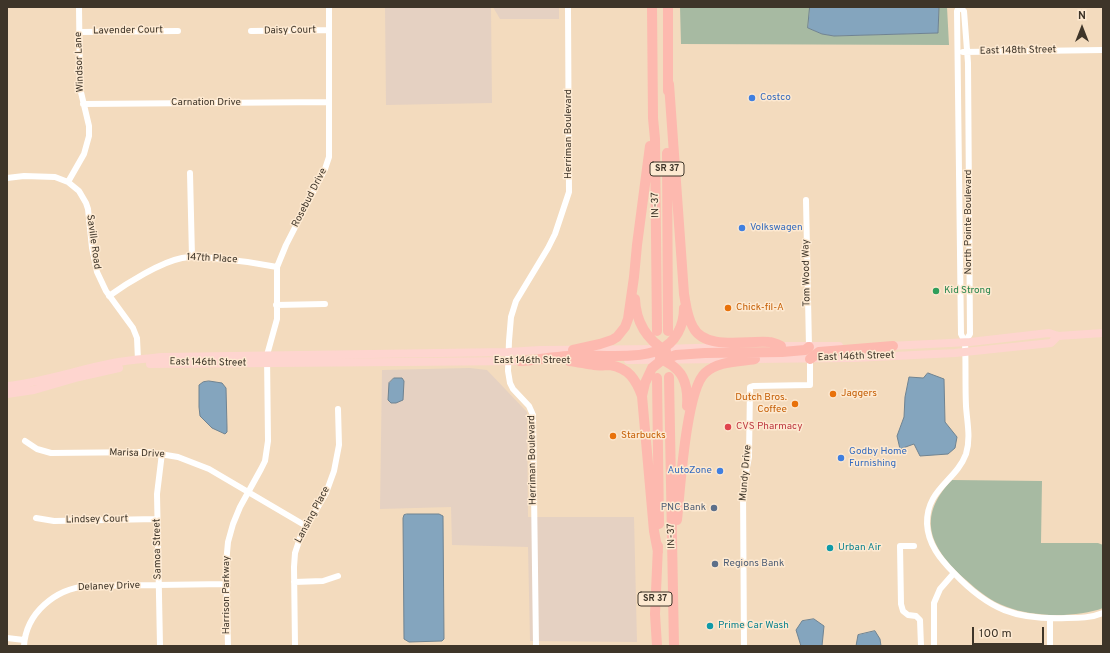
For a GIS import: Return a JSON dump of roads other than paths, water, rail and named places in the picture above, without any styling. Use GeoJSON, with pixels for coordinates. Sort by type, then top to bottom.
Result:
{"type":"FeatureCollection","features":[{"type":"Feature","properties":{"kind":"highway","name":"IN-37"},"geometry":{"type":"LineString","coordinates":[[652,7],[657,331]]}},
{"type":"Feature","properties":{"kind":"highway","name":"IN-37"},"geometry":{"type":"LineString","coordinates":[[668,7],[668,331]]}},
{"type":"Feature","properties":{"kind":"highway"},"geometry":{"type":"LineString","coordinates":[[520,361],[568,356],[643,354],[647,351],[662,349],[672,340],[682,325],[684,318],[684,294],[669,84]]}},
{"type":"Feature","properties":{"kind":"highway"},"geometry":{"type":"LineString","coordinates":[[573,350],[600,344],[617,337],[625,327],[628,319],[653,118]]}},
{"type":"Feature","properties":{"kind":"highway"},"geometry":{"type":"LineString","coordinates":[[634,277],[635,308],[640,324],[650,339],[662,349],[676,355],[695,360]]}},
{"type":"Feature","properties":{"kind":"highway"},"geometry":{"type":"LineString","coordinates":[[684,294],[692,327],[704,338],[712,342],[770,342],[781,346]]}},
{"type":"Feature","properties":{"kind":"highway"},"geometry":{"type":"LineString","coordinates":[[810,359],[819,352],[893,346]]}},
{"type":"Feature","properties":{"kind":"highway"},"geometry":{"type":"LineString","coordinates":[[642,396],[647,376],[656,364],[676,355],[782,352],[805,350],[809,347]]}},
{"type":"Feature","properties":{"kind":"highway"},"geometry":{"type":"LineString","coordinates":[[647,351],[679,371],[688,396],[686,434],[676,538],[673,554]]}},
{"type":"Feature","properties":{"kind":"highway"},"geometry":{"type":"LineString","coordinates":[[686,434],[696,386],[702,376],[710,369],[720,365],[755,359]]}},
{"type":"Feature","properties":{"kind":"highway"},"geometry":{"type":"LineString","coordinates":[[569,361],[621,368],[632,376],[636,382],[642,396],[654,531],[658,552]]}},
{"type":"Feature","properties":{"kind":"highway","name":"IN-37"},"geometry":{"type":"LineString","coordinates":[[669,377],[674,646]]}},
{"type":"Feature","properties":{"kind":"highway","name":"IN-37"},"geometry":{"type":"LineString","coordinates":[[656,378],[659,531],[655,614],[657,646]]}},
{"type":"Feature","properties":{"kind":"main road","name":"East 146th Street"},"geometry":{"type":"LineString","coordinates":[[662,349],[781,346],[893,346],[965,342],[1049,332],[1058,336],[1103,333]]}},
{"type":"Feature","properties":{"kind":"main road","name":"East 146th Street"},"geometry":{"type":"LineString","coordinates":[[7,386],[33,382],[114,363],[162,357],[267,360],[508,361],[854,358],[966,352],[1051,343],[1058,336]]}},
{"type":"Feature","properties":{"kind":"main road","name":"East 146th Street"},"geometry":{"type":"LineString","coordinates":[[7,394],[34,390],[100,372],[140,364],[573,350],[647,351]]}},
{"type":"Feature","properties":{"kind":"street","name":"Windsor Lane"},"geometry":{"type":"LineString","coordinates":[[68,182],[82,158],[89,140],[88,126],[80,88],[79,7]]}},
{"type":"Feature","properties":{"kind":"street","name":"Rosebud Drive"},"geometry":{"type":"LineString","coordinates":[[267,360],[268,348],[276,326],[277,267],[286,245],[328,162],[330,140],[329,7]]}},
{"type":"Feature","properties":{"kind":"street","name":"Herriman Boulevard"},"geometry":{"type":"LineString","coordinates":[[536,646],[533,415],[529,406],[513,389],[510,383],[508,375],[508,352],[512,317],[516,300],[543,259],[555,234],[569,192],[568,7]]}},
{"type":"Feature","properties":{"kind":"street","name":"North Pointe Boulevard"},"geometry":{"type":"LineString","coordinates":[[959,7],[964,11],[967,52],[970,334],[965,342],[961,334],[957,11],[959,7]]}},
{"type":"Feature","properties":{"kind":"street","name":"Daisy Court"},"geometry":{"type":"LineString","coordinates":[[251,31],[329,30]]}},
{"type":"Feature","properties":{"kind":"street","name":"Lavender Court"},"geometry":{"type":"LineString","coordinates":[[79,32],[178,31]]}},
{"type":"Feature","properties":{"kind":"street","name":"East 148th Street"},"geometry":{"type":"LineString","coordinates":[[958,52],[1103,50]]}},
{"type":"Feature","properties":{"kind":"street","name":"Carnation Drive"},"geometry":{"type":"LineString","coordinates":[[84,104],[329,102]]}},
{"type":"Feature","properties":{"kind":"street"},"geometry":{"type":"LineString","coordinates":[[190,173],[192,257]]}},
{"type":"Feature","properties":{"kind":"street","name":"Saville Road"},"geometry":{"type":"LineString","coordinates":[[7,178],[16,176],[48,175],[68,182],[79,191],[88,209],[94,264],[101,282],[109,296],[133,328],[136,338],[138,360]]}},
{"type":"Feature","properties":{"kind":"street","name":"Tom Wood Way"},"geometry":{"type":"LineString","coordinates":[[806,200],[809,347]]}},
{"type":"Feature","properties":{"kind":"street","name":"147th Place"},"geometry":{"type":"LineString","coordinates":[[109,296],[127,283],[177,259],[192,257],[241,261],[277,267]]}},
{"type":"Feature","properties":{"kind":"street"},"geometry":{"type":"LineString","coordinates":[[276,304],[325,304]]}},
{"type":"Feature","properties":{"kind":"street"},"geometry":{"type":"LineString","coordinates":[[965,342],[966,407],[969,432],[968,446],[962,462],[935,495],[929,507],[927,518],[928,530],[933,546],[939,556],[954,573],[975,592],[1001,609],[1028,617],[1050,619],[1090,617],[1103,614]]}},
{"type":"Feature","properties":{"kind":"street","name":"Mundy Drive"},"geometry":{"type":"LineString","coordinates":[[744,646],[743,488],[749,457],[750,387],[810,385],[810,359]]}},
{"type":"Feature","properties":{"kind":"street","name":"Harrison Parkway"},"geometry":{"type":"LineString","coordinates":[[228,646],[226,553],[230,532],[240,507],[262,469],[268,446],[267,360]]}},
{"type":"Feature","properties":{"kind":"street","name":"Lansing Place"},"geometry":{"type":"LineString","coordinates":[[295,646],[295,553],[306,526],[326,493],[334,471],[339,445],[338,409]]}},
{"type":"Feature","properties":{"kind":"street","name":"Marisa Drive"},"geometry":{"type":"LineString","coordinates":[[25,441],[37,449],[51,453],[142,452],[162,453],[178,457],[194,462],[306,526]]}},
{"type":"Feature","properties":{"kind":"street","name":"Samoa Street"},"geometry":{"type":"LineString","coordinates":[[160,646],[157,519],[158,485],[162,453]]}},
{"type":"Feature","properties":{"kind":"street","name":"Lindsey Court"},"geometry":{"type":"LineString","coordinates":[[36,518],[54,521],[157,519]]}},
{"type":"Feature","properties":{"kind":"street"},"geometry":{"type":"LineString","coordinates":[[914,546],[900,546],[901,604],[903,611],[908,615],[916,616],[920,620],[921,646]]}},
{"type":"Feature","properties":{"kind":"street"},"geometry":{"type":"LineString","coordinates":[[934,646],[934,604],[940,589],[954,573]]}},
{"type":"Feature","properties":{"kind":"street"},"geometry":{"type":"LineString","coordinates":[[294,582],[324,581],[338,576]]}},
{"type":"Feature","properties":{"kind":"street","name":"Delaney Drive"},"geometry":{"type":"LineString","coordinates":[[24,643],[29,624],[39,609],[52,597],[64,591],[87,586],[226,584]]}},
{"type":"Feature","properties":{"kind":"street"},"geometry":{"type":"LineString","coordinates":[[1050,619],[1050,646]]}},
{"type":"Feature","properties":{"kind":"street"},"geometry":{"type":"LineString","coordinates":[[7,638],[24,643]]}},
{"type":"Feature","properties":{"kind":"water"},"geometry":{"type":"Polygon","coordinates":[[[810,7],[939,7],[938,33],[834,36],[822,34],[808,28],[810,7]]]}},
{"type":"Feature","properties":{"kind":"water"},"geometry":{"type":"Polygon","coordinates":[[[928,373],[944,379],[945,422],[957,437],[955,448],[948,454],[920,456],[914,444],[900,449],[897,436],[904,417],[905,397],[909,377],[923,378],[928,373]]]}},
{"type":"Feature","properties":{"kind":"water"},"geometry":{"type":"Polygon","coordinates":[[[394,378],[402,378],[404,381],[403,400],[396,403],[391,403],[388,400],[389,383],[394,378]]]}},
{"type":"Feature","properties":{"kind":"water"},"geometry":{"type":"Polygon","coordinates":[[[209,381],[222,383],[226,388],[227,432],[225,434],[212,428],[200,416],[199,385],[203,382],[209,381]]]}},
{"type":"Feature","properties":{"kind":"water"},"geometry":{"type":"Polygon","coordinates":[[[439,514],[443,516],[444,639],[442,641],[409,642],[404,639],[403,518],[404,515],[439,514]]]}},
{"type":"Feature","properties":{"kind":"water"},"geometry":{"type":"Polygon","coordinates":[[[814,619],[824,626],[822,646],[801,646],[796,630],[802,621],[814,619]]]}},
{"type":"Feature","properties":{"kind":"water"},"geometry":{"type":"Polygon","coordinates":[[[875,631],[880,639],[881,646],[856,646],[858,635],[875,631]]]}},
{"type":"Feature","properties":{"kind":"place","name":"Costco"},"geometry":{"type":"Point","coordinates":[752,98]}},
{"type":"Feature","properties":{"kind":"place","name":"Volkswagen"},"geometry":{"type":"Point","coordinates":[742,228]}},
{"type":"Feature","properties":{"kind":"place","name":"Kid Strong"},"geometry":{"type":"Point","coordinates":[936,291]}},
{"type":"Feature","properties":{"kind":"place","name":"Chick-fil-A"},"geometry":{"type":"Point","coordinates":[728,308]}},
{"type":"Feature","properties":{"kind":"place","name":"Jaggers"},"geometry":{"type":"Point","coordinates":[833,394]}},
{"type":"Feature","properties":{"kind":"place","name":"Dutch Bros. Coffee"},"geometry":{"type":"Point","coordinates":[795,404]}},
{"type":"Feature","properties":{"kind":"place","name":"CVS Pharmacy"},"geometry":{"type":"Point","coordinates":[728,427]}},
{"type":"Feature","properties":{"kind":"place","name":"Starbucks"},"geometry":{"type":"Point","coordinates":[613,436]}},
{"type":"Feature","properties":{"kind":"place","name":"Godby Home Furnishing"},"geometry":{"type":"Point","coordinates":[841,458]}},
{"type":"Feature","properties":{"kind":"place","name":"AutoZone"},"geometry":{"type":"Point","coordinates":[720,471]}},
{"type":"Feature","properties":{"kind":"place","name":"PNC Bank"},"geometry":{"type":"Point","coordinates":[714,508]}},
{"type":"Feature","properties":{"kind":"place","name":"Urban Air"},"geometry":{"type":"Point","coordinates":[830,548]}},
{"type":"Feature","properties":{"kind":"place","name":"Regions Bank"},"geometry":{"type":"Point","coordinates":[715,564]}},
{"type":"Feature","properties":{"kind":"place","name":"Prime Car Wash"},"geometry":{"type":"Point","coordinates":[710,626]}}]}
